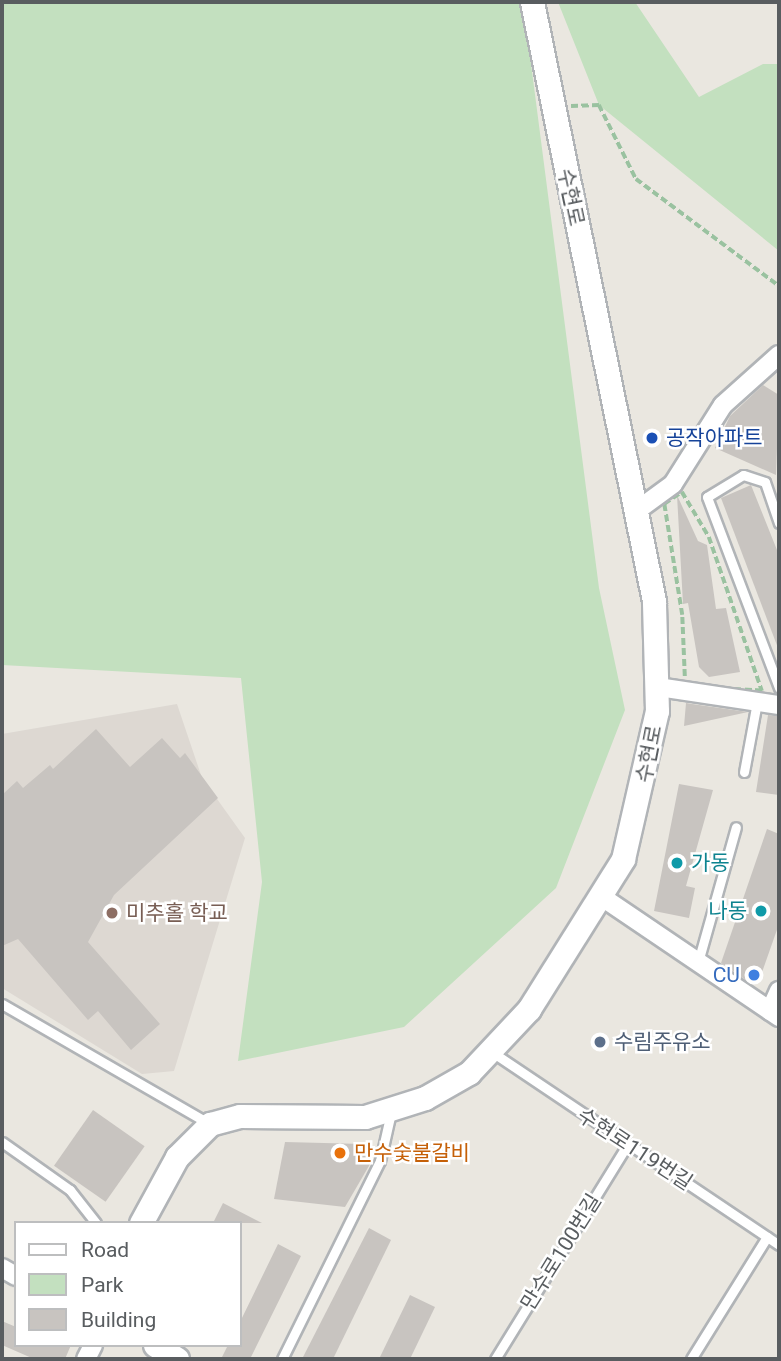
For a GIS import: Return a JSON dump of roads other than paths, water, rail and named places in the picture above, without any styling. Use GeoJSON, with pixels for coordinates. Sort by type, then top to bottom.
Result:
{"type":"FeatureCollection","features":[{"type":"Feature","properties":{"kind":"street","name":"수현로"},"geometry":{"type":"LineString","coordinates":[[210,1124],[240,1116],[331,1119],[391,1111],[449,1085],[492,1052],[602,897],[623,859],[638,811],[658,687],[654,601],[639,509],[552,107],[532,2]]}},
{"type":"Feature","properties":{"kind":"street"},"geometry":{"type":"LineString","coordinates":[[639,509],[673,484],[723,405],[779,355]]}},
{"type":"Feature","properties":{"kind":"street"},"geometry":{"type":"LineString","coordinates":[[658,687],[779,705]]}},
{"type":"Feature","properties":{"kind":"street"},"geometry":{"type":"LineString","coordinates":[[602,897],[775,1014],[779,991]]}},
{"type":"Feature","properties":{"kind":"street"},"geometry":{"type":"LineString","coordinates":[[142,1221],[177,1157],[210,1124]]}},
{"type":"Feature","properties":{"kind":"street"},"geometry":{"type":"LineString","coordinates":[[158,1347],[177,1359]]}},
{"type":"Feature","properties":{"kind":"lane"},"geometry":{"type":"LineString","coordinates":[[779,523],[765,482],[743,475],[707,497],[779,688]]}},
{"type":"Feature","properties":{"kind":"lane"},"geometry":{"type":"LineString","coordinates":[[744,772],[757,702]]}},
{"type":"Feature","properties":{"kind":"lane"},"geometry":{"type":"LineString","coordinates":[[698,962],[736,827]]}},
{"type":"Feature","properties":{"kind":"lane"},"geometry":{"type":"LineString","coordinates":[[2,1004],[210,1124]]}},
{"type":"Feature","properties":{"kind":"lane","name":"수현로119번길"},"geometry":{"type":"LineString","coordinates":[[492,1052],[779,1245]]}},
{"type":"Feature","properties":{"kind":"lane"},"geometry":{"type":"LineString","coordinates":[[282,1359],[380,1161],[391,1111]]}},
{"type":"Feature","properties":{"kind":"lane"},"geometry":{"type":"LineString","coordinates":[[2,1142],[70,1190],[94,1221]]}},
{"type":"Feature","properties":{"kind":"lane","name":"만수로100번길"},"geometry":{"type":"LineString","coordinates":[[495,1359],[628,1144]]}},
{"type":"Feature","properties":{"kind":"lane"},"geometry":{"type":"LineString","coordinates":[[691,1359],[767,1237]]}},
{"type":"Feature","properties":{"kind":"place","name":"공작아파트"},"geometry":{"type":"Point","coordinates":[652,438]}},
{"type":"Feature","properties":{"kind":"place","name":"가동"},"geometry":{"type":"Point","coordinates":[677,863]}},
{"type":"Feature","properties":{"kind":"place","name":"나동"},"geometry":{"type":"Point","coordinates":[761,911]}},
{"type":"Feature","properties":{"kind":"place","name":"미추홀 학교"},"geometry":{"type":"Point","coordinates":[112,913]}},
{"type":"Feature","properties":{"kind":"place","name":"CU"},"geometry":{"type":"Point","coordinates":[754,975]}},
{"type":"Feature","properties":{"kind":"place","name":"수림주유소"},"geometry":{"type":"Point","coordinates":[600,1042]}},
{"type":"Feature","properties":{"kind":"place","name":"만수숯불갈비"},"geometry":{"type":"Point","coordinates":[340,1153]}}]}
